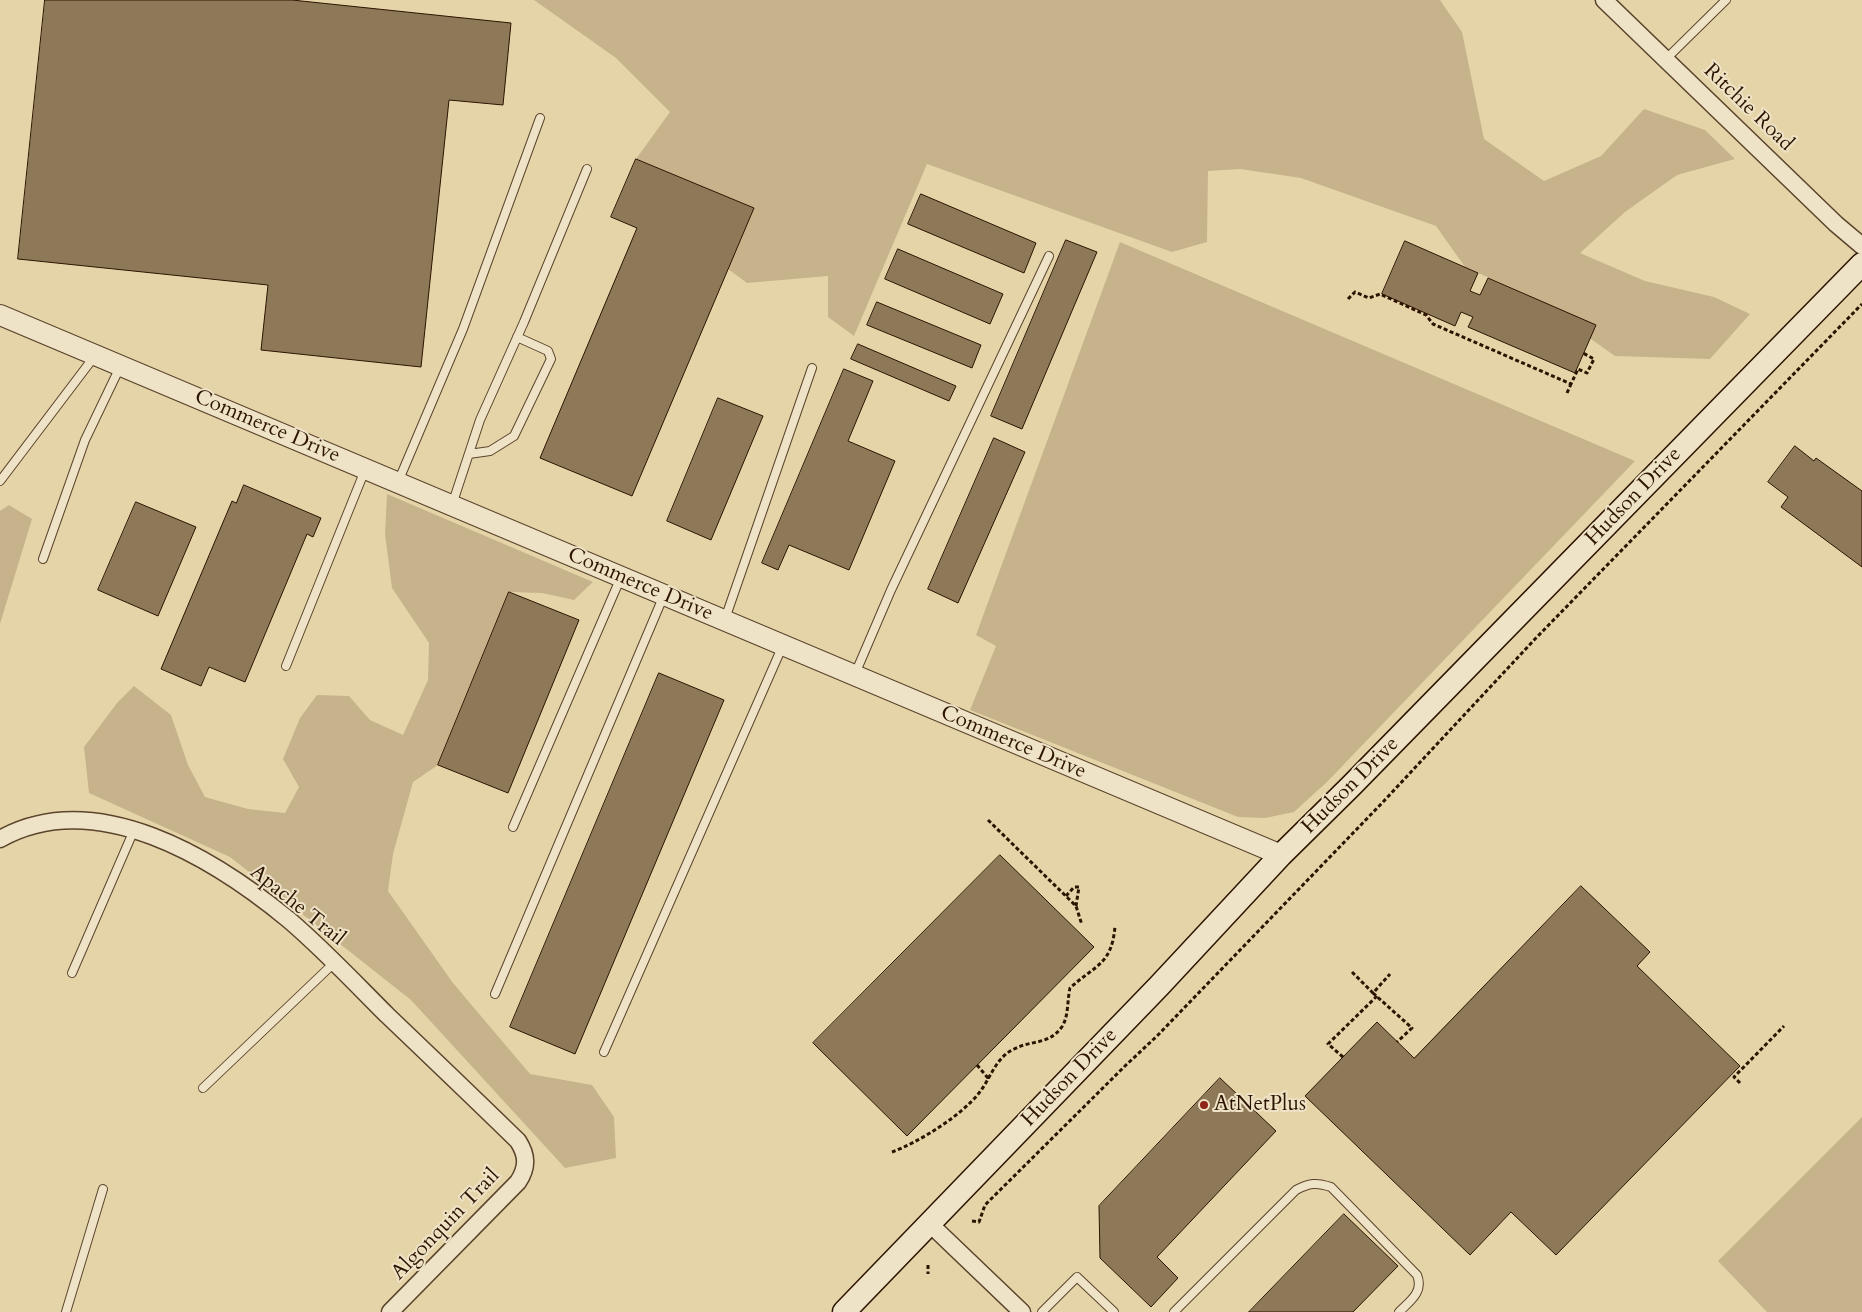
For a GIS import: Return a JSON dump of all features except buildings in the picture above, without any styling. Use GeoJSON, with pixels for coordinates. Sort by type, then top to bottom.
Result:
{"type":"FeatureCollection","features":[{"type":"Feature","properties":{"kind":"main road","name":"Hudson Drive"},"geometry":{"type":"LineString","coordinates":[[844,1312],[1281,855],[1351,786],[1862,264]]}},
{"type":"Feature","properties":{"kind":"street","name":"Ritchie Road"},"geometry":{"type":"LineString","coordinates":[[1604,0],[1836,224],[1862,246]]}},
{"type":"Feature","properties":{"kind":"street","name":"Commerce Drive"},"geometry":{"type":"LineString","coordinates":[[0,315],[1281,855]]}},
{"type":"Feature","properties":{"kind":"street","name":"Apache Trail"},"geometry":{"type":"LineString","coordinates":[[0,839],[19,830],[56,821],[94,821],[134,830],[182,851],[226,875],[290,922],[514,1137]]}},
{"type":"Feature","properties":{"kind":"street","name":"Algonquin Trail"},"geometry":{"type":"LineString","coordinates":[[390,1312],[523,1175],[526,1159],[524,1150],[514,1137]]}},
{"type":"Feature","properties":{"kind":"street"},"geometry":{"type":"LineString","coordinates":[[930,1224],[1022,1312]]}},
{"type":"Feature","properties":{"kind":"lane"},"geometry":{"type":"LineString","coordinates":[[1666,59],[1726,0]]}},
{"type":"Feature","properties":{"kind":"lane"},"geometry":{"type":"LineString","coordinates":[[398,482],[463,329],[540,118]]}},
{"type":"Feature","properties":{"kind":"lane"},"geometry":{"type":"LineString","coordinates":[[452,505],[480,420],[517,337],[586,168]]}},
{"type":"Feature","properties":{"kind":"lane"},"geometry":{"type":"LineString","coordinates":[[854,675],[890,590],[1049,256]]}},
{"type":"Feature","properties":{"kind":"lane"},"geometry":{"type":"LineString","coordinates":[[469,454],[490,451],[514,436],[551,359],[548,351],[517,337]]}},
{"type":"Feature","properties":{"kind":"lane"},"geometry":{"type":"LineString","coordinates":[[0,481],[96,355]]}},
{"type":"Feature","properties":{"kind":"lane"},"geometry":{"type":"LineString","coordinates":[[43,559],[85,440],[121,366]]}},
{"type":"Feature","properties":{"kind":"lane"},"geometry":{"type":"LineString","coordinates":[[724,621],[812,368]]}},
{"type":"Feature","properties":{"kind":"lane"},"geometry":{"type":"LineString","coordinates":[[286,666],[365,468]]}},
{"type":"Feature","properties":{"kind":"lane"},"geometry":{"type":"LineString","coordinates":[[513,827],[621,577]]}},
{"type":"Feature","properties":{"kind":"lane"},"geometry":{"type":"LineString","coordinates":[[495,994],[664,596]]}},
{"type":"Feature","properties":{"kind":"lane"},"geometry":{"type":"LineString","coordinates":[[604,1052],[783,646]]}},
{"type":"Feature","properties":{"kind":"lane"},"geometry":{"type":"LineString","coordinates":[[72,973],[134,830]]}},
{"type":"Feature","properties":{"kind":"lane"},"geometry":{"type":"LineString","coordinates":[[203,1088],[334,963]]}},
{"type":"Feature","properties":{"kind":"lane"},"geometry":{"type":"LineString","coordinates":[[1174,1312],[1296,1190],[1307,1184],[1318,1183],[1331,1187],[1417,1275],[1421,1283],[1418,1292],[1399,1312]]}},
{"type":"Feature","properties":{"kind":"lane"},"geometry":{"type":"LineString","coordinates":[[66,1312],[103,1189]]}},
{"type":"Feature","properties":{"kind":"lane"},"geometry":{"type":"LineString","coordinates":[[1042,1312],[1077,1277],[1114,1312]]}},
{"type":"Feature","properties":{"kind":"path"},"geometry":{"type":"LineString","coordinates":[[1348,299],[1355,292],[1369,298],[1380,294],[1426,315],[1433,324],[1571,384]]}},
{"type":"Feature","properties":{"kind":"path"},"geometry":{"type":"LineString","coordinates":[[972,1221],[979,1222],[985,1205],[1157,1036],[1384,802],[1536,639],[1862,304]]}},
{"type":"Feature","properties":{"kind":"path"},"geometry":{"type":"LineString","coordinates":[[1568,393],[1578,369],[1587,373],[1594,359],[1583,353]]}},
{"type":"Feature","properties":{"kind":"path"},"geometry":{"type":"LineString","coordinates":[[988,820],[1076,906],[1082,924]]}},
{"type":"Feature","properties":{"kind":"path"},"geometry":{"type":"LineString","coordinates":[[1066,896],[1074,887],[1079,887],[1076,906]]}},
{"type":"Feature","properties":{"kind":"path"},"geometry":{"type":"LineString","coordinates":[[892,1152],[906,1147],[964,1108],[980,1093],[999,1060],[1013,1049],[1045,1042],[1062,1027],[1070,988],[1097,968],[1108,955],[1114,940],[1115,926]]}},
{"type":"Feature","properties":{"kind":"path"},"geometry":{"type":"LineString","coordinates":[[1352,972],[1412,1028],[1397,1042]]}},
{"type":"Feature","properties":{"kind":"path"},"geometry":{"type":"LineString","coordinates":[[1343,1057],[1328,1044],[1375,994],[1390,974]]}},
{"type":"Feature","properties":{"kind":"path"},"geometry":{"type":"LineString","coordinates":[[1740,1082],[1734,1077],[1784,1026]]}},
{"type":"Feature","properties":{"kind":"path"},"geometry":{"type":"LineString","coordinates":[[978,1065],[988,1078]]}},
{"type":"Feature","properties":{"kind":"path"},"geometry":{"type":"LineString","coordinates":[[928,1265],[928,1274]]}},
{"type":"Feature","properties":{"kind":"shaded area"},"geometry":{"type":"Polygon","coordinates":[[[534,0],[1440,0],[1462,32],[1484,139],[1544,181],[1601,156],[1644,109],[1705,130],[1735,159],[1677,175],[1625,212],[1580,253],[1645,281],[1714,297],[1750,314],[1710,359],[1615,356],[1530,296],[1465,267],[1436,226],[1301,178],[1240,169],[1208,171],[1207,242],[1172,252],[927,164],[854,336],[828,317],[828,276],[747,283],[728,269],[754,208],[636,159],[670,112],[616,58],[534,0]]]}},
{"type":"Feature","properties":{"kind":"shaded area"},"geometry":{"type":"Polygon","coordinates":[[[1120,242],[1635,461],[1327,782],[1294,812],[1265,818],[1238,817],[970,710],[996,646],[976,635],[1120,242]]]}},
{"type":"Feature","properties":{"kind":"shaded area"},"geometry":{"type":"Polygon","coordinates":[[[387,494],[593,582],[574,600],[542,593],[509,592],[438,765],[413,782],[393,854],[388,891],[453,983],[530,1074],[592,1085],[614,1117],[616,1158],[565,1168],[411,1000],[230,857],[89,793],[84,747],[117,703],[134,686],[171,715],[188,765],[205,797],[248,809],[285,813],[299,787],[283,759],[300,718],[317,695],[349,696],[370,720],[403,735],[428,680],[429,643],[392,588],[385,534],[387,494]]]}},
{"type":"Feature","properties":{"kind":"shaded area"},"geometry":{"type":"Polygon","coordinates":[[[9,505],[32,519],[0,624],[0,511],[9,505]]]}},
{"type":"Feature","properties":{"kind":"shaded area"},"geometry":{"type":"Polygon","coordinates":[[[1862,1117],[1862,1312],[1767,1312],[1718,1261],[1862,1117]]]}},
{"type":"Feature","properties":{"kind":"place","name":"AtNetPlus"},"geometry":{"type":"Point","coordinates":[1204,1105]}}]}
